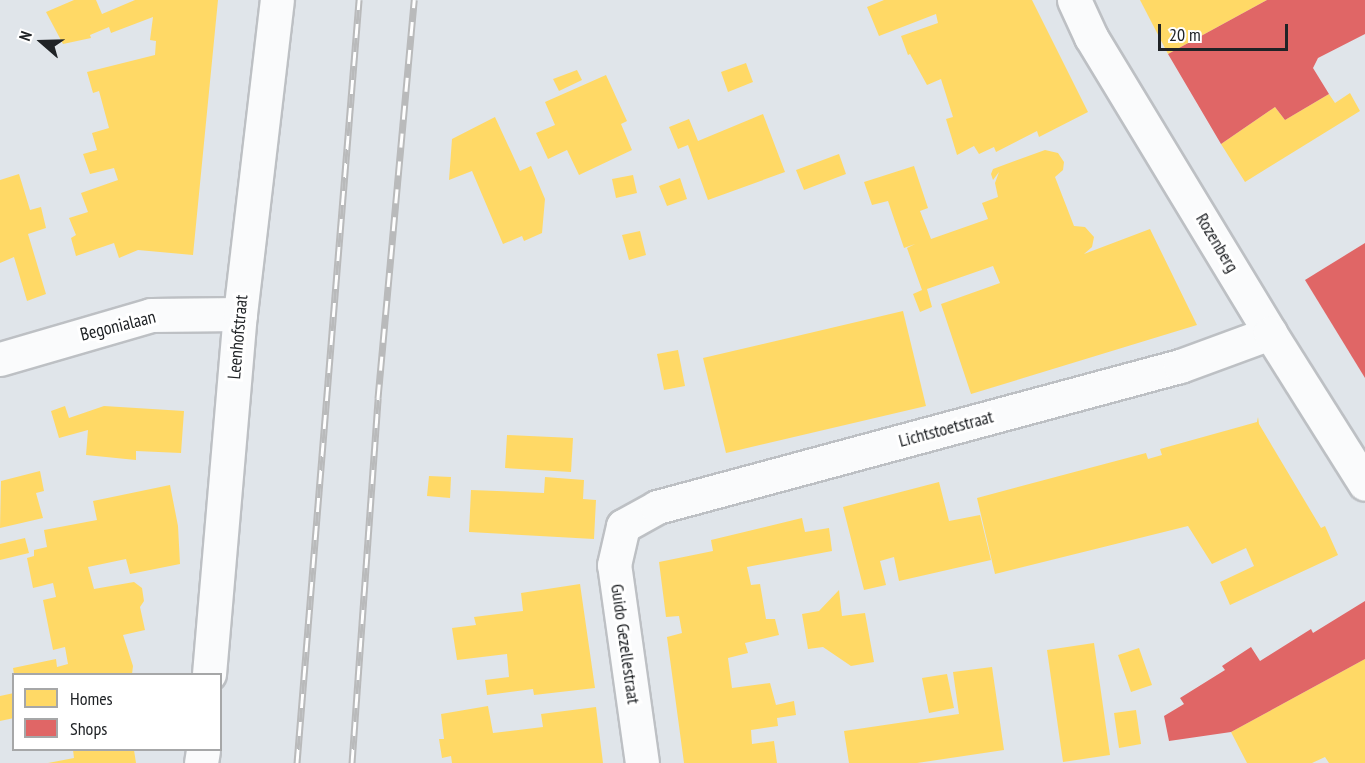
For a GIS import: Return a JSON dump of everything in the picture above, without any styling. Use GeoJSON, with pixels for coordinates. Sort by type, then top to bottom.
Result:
{"type":"FeatureCollection","features":[{"type":"Feature","properties":{"kind":"street","name":"Leenhofstraat"},"geometry":{"type":"LineString","coordinates":[[209,673],[240,314],[277,0]]}},
{"type":"Feature","properties":{"kind":"street","name":"Rozenberg"},"geometry":{"type":"LineString","coordinates":[[1074,0],[1091,37],[1270,333],[1365,484]]}},
{"type":"Feature","properties":{"kind":"street","name":"Begonialaan"},"geometry":{"type":"LineString","coordinates":[[0,359],[152,315],[240,314]]}},
{"type":"Feature","properties":{"kind":"street","name":"Lichtstoetstraat"},"geometry":{"type":"LineString","coordinates":[[623,526],[657,507],[1180,366],[1270,333]]}},
{"type":"Feature","properties":{"kind":"street","name":"Guido Gezellestraat"},"geometry":{"type":"LineString","coordinates":[[623,526],[614,565],[642,763]]}},
{"type":"Feature","properties":{"kind":"building: Homes"},"geometry":{"type":"Polygon","coordinates":[[[74,0],[96,0],[102,14],[135,0],[218,0],[193,255],[138,250],[119,258],[114,243],[76,256],[71,238],[76,235],[69,218],[88,212],[81,193],[118,180],[114,168],[90,174],[83,154],[97,150],[92,133],[109,128],[99,91],[93,93],[87,72],[155,55],[156,41],[150,40],[153,17],[111,33],[109,27],[90,35],[91,38],[63,44],[46,12],[74,0]]]}},
{"type":"Feature","properties":{"kind":"building: Homes"},"geometry":{"type":"Polygon","coordinates":[[[884,0],[1032,0],[1088,112],[1039,137],[1037,131],[996,152],[994,147],[979,154],[974,146],[957,155],[946,119],[953,117],[941,79],[927,85],[910,54],[908,55],[901,36],[938,23],[936,14],[879,36],[867,7],[884,0]]]}},
{"type":"Feature","properties":{"kind":"building: Homes"},"geometry":{"type":"Polygon","coordinates":[[[1140,0],[1267,0],[1168,54],[1140,0]]]}},
{"type":"Feature","properties":{"kind":"building: Homes"},"geometry":{"type":"Polygon","coordinates":[[[746,63],[753,82],[728,92],[721,72],[746,63]]]}},
{"type":"Feature","properties":{"kind":"building: Homes"},"geometry":{"type":"Polygon","coordinates":[[[577,70],[582,80],[559,91],[553,79],[577,70]]]}},
{"type":"Feature","properties":{"kind":"building: Homes"},"geometry":{"type":"Polygon","coordinates":[[[606,75],[627,121],[621,124],[632,150],[579,175],[567,150],[548,159],[536,133],[555,125],[545,102],[606,75]]]}},
{"type":"Feature","properties":{"kind":"building: Homes"},"geometry":{"type":"Polygon","coordinates":[[[1350,93],[1360,111],[1245,182],[1221,144],[1275,107],[1285,120],[1329,94],[1335,103],[1350,93]]]}},
{"type":"Feature","properties":{"kind":"building: Homes"},"geometry":{"type":"Polygon","coordinates":[[[763,114],[785,172],[708,200],[688,145],[678,149],[669,127],[689,119],[698,141],[763,114]]]}},
{"type":"Feature","properties":{"kind":"building: Homes"},"geometry":{"type":"Polygon","coordinates":[[[495,117],[520,171],[531,166],[545,199],[542,233],[524,241],[522,236],[503,244],[472,171],[449,180],[452,139],[495,117]]]}},
{"type":"Feature","properties":{"kind":"building: Homes"},"geometry":{"type":"Polygon","coordinates":[[[1045,150],[1058,153],[1064,162],[1063,170],[1055,177],[1074,226],[1085,227],[1094,237],[1092,247],[1084,254],[1150,229],[1197,325],[971,394],[941,304],[1000,283],[993,266],[927,289],[932,307],[920,312],[913,294],[922,290],[907,248],[915,244],[904,248],[888,201],[872,205],[864,182],[914,166],[928,208],[920,211],[931,239],[988,219],[982,203],[998,197],[995,183],[999,172],[993,180],[991,174],[993,169],[1045,150]]]}},
{"type":"Feature","properties":{"kind":"building: Homes"},"geometry":{"type":"Polygon","coordinates":[[[839,154],[846,174],[804,190],[796,170],[839,154]]]}},
{"type":"Feature","properties":{"kind":"building: Homes"},"geometry":{"type":"Polygon","coordinates":[[[19,174],[30,210],[41,207],[46,228],[28,234],[46,294],[27,301],[14,257],[0,263],[0,180],[19,174]]]}},
{"type":"Feature","properties":{"kind":"building: Homes"},"geometry":{"type":"Polygon","coordinates":[[[633,175],[637,193],[616,198],[612,179],[633,175]]]}},
{"type":"Feature","properties":{"kind":"building: Homes"},"geometry":{"type":"Polygon","coordinates":[[[680,178],[687,199],[667,206],[659,186],[680,178]]]}},
{"type":"Feature","properties":{"kind":"building: Homes"},"geometry":{"type":"Polygon","coordinates":[[[640,231],[646,255],[629,260],[622,235],[640,231]]]}},
{"type":"Feature","properties":{"kind":"building: Homes"},"geometry":{"type":"Polygon","coordinates":[[[903,311],[926,406],[726,453],[703,358],[903,311]]]}},
{"type":"Feature","properties":{"kind":"building: Homes"},"geometry":{"type":"Polygon","coordinates":[[[678,350],[685,386],[664,390],[657,354],[678,350]]]}},
{"type":"Feature","properties":{"kind":"building: Homes"},"geometry":{"type":"Polygon","coordinates":[[[65,406],[69,418],[104,406],[184,411],[181,453],[136,451],[136,460],[86,455],[88,430],[59,438],[51,411],[65,406]]]}},
{"type":"Feature","properties":{"kind":"building: Homes"},"geometry":{"type":"Polygon","coordinates":[[[1258,417],[1259,424],[1321,528],[1325,526],[1338,555],[1230,605],[1220,582],[1254,566],[1246,548],[1212,564],[1188,526],[995,574],[977,498],[1146,453],[1148,459],[1162,455],[1160,449],[1257,422],[1258,417]]]}},
{"type":"Feature","properties":{"kind":"building: Homes"},"geometry":{"type":"Polygon","coordinates":[[[507,435],[573,438],[571,472],[505,468],[507,435]]]}},
{"type":"Feature","properties":{"kind":"building: Homes"},"geometry":{"type":"Polygon","coordinates":[[[40,471],[44,491],[36,493],[43,518],[0,528],[1,481],[40,471]]]}},
{"type":"Feature","properties":{"kind":"building: Homes"},"geometry":{"type":"Polygon","coordinates":[[[429,476],[451,477],[450,498],[427,496],[429,476]]]}},
{"type":"Feature","properties":{"kind":"building: Homes"},"geometry":{"type":"Polygon","coordinates":[[[545,477],[584,480],[583,499],[596,500],[594,539],[469,532],[471,490],[544,493],[545,477]]]}},
{"type":"Feature","properties":{"kind":"building: Homes"},"geometry":{"type":"Polygon","coordinates":[[[939,482],[949,521],[980,515],[991,560],[899,581],[894,557],[880,561],[886,585],[864,590],[843,507],[939,482]]]}},
{"type":"Feature","properties":{"kind":"building: Homes"},"geometry":{"type":"Polygon","coordinates":[[[170,485],[178,526],[180,564],[130,574],[126,559],[88,567],[94,589],[134,582],[142,588],[144,601],[140,607],[145,630],[123,635],[133,666],[132,673],[14,673],[13,668],[56,659],[57,667],[68,664],[65,647],[53,650],[43,600],[56,597],[53,583],[33,588],[27,558],[34,556],[34,550],[47,547],[44,530],[97,520],[93,501],[170,485]]]}},
{"type":"Feature","properties":{"kind":"building: Homes"},"geometry":{"type":"Polygon","coordinates":[[[802,518],[805,532],[829,528],[832,551],[747,567],[751,585],[760,584],[766,619],[775,619],[779,635],[745,643],[748,653],[728,658],[732,688],[770,683],[776,705],[794,701],[796,715],[777,718],[778,726],[751,730],[752,744],[774,741],[777,763],[684,763],[667,637],[682,633],[679,616],[666,617],[659,562],[713,551],[711,540],[802,518]]]}},
{"type":"Feature","properties":{"kind":"building: Homes"},"geometry":{"type":"Polygon","coordinates":[[[25,538],[29,553],[0,560],[0,544],[25,538]]]}},
{"type":"Feature","properties":{"kind":"building: Homes"},"geometry":{"type":"Polygon","coordinates":[[[580,584],[595,688],[534,695],[533,689],[487,695],[485,680],[509,677],[507,654],[457,660],[452,628],[476,625],[474,617],[523,611],[521,593],[580,584]]]}},
{"type":"Feature","properties":{"kind":"building: Homes"},"geometry":{"type":"Polygon","coordinates":[[[839,590],[842,616],[865,613],[874,662],[851,666],[823,647],[808,649],[802,614],[819,611],[839,590]]]}},
{"type":"Feature","properties":{"kind":"building: Homes"},"geometry":{"type":"Polygon","coordinates":[[[1094,643],[1110,755],[1063,762],[1047,650],[1094,643]]]}},
{"type":"Feature","properties":{"kind":"building: Homes"},"geometry":{"type":"Polygon","coordinates":[[[1139,648],[1152,685],[1131,692],[1118,655],[1139,648]]]}},
{"type":"Feature","properties":{"kind":"building: Homes"},"geometry":{"type":"Polygon","coordinates":[[[1365,659],[1365,763],[1329,763],[1325,757],[1312,763],[1247,763],[1231,732],[1365,659]]]}},
{"type":"Feature","properties":{"kind":"building: Homes"},"geometry":{"type":"Polygon","coordinates":[[[992,667],[1004,750],[917,763],[849,763],[844,731],[959,714],[953,672],[992,667]]]}},
{"type":"Feature","properties":{"kind":"building: Homes"},"geometry":{"type":"Polygon","coordinates":[[[947,674],[954,708],[929,713],[922,678],[947,674]]]}},
{"type":"Feature","properties":{"kind":"building: Homes"},"geometry":{"type":"Polygon","coordinates":[[[12,693],[12,718],[0,721],[0,696],[12,693]]]}},
{"type":"Feature","properties":{"kind":"building: Homes"},"geometry":{"type":"Polygon","coordinates":[[[488,706],[493,733],[543,727],[541,714],[596,707],[603,763],[452,763],[451,756],[442,758],[439,739],[444,739],[441,714],[488,706]]]}},
{"type":"Feature","properties":{"kind":"building: Homes"},"geometry":{"type":"Polygon","coordinates":[[[1136,710],[1141,744],[1119,748],[1114,713],[1136,710]]]}},
{"type":"Feature","properties":{"kind":"building: Homes"},"geometry":{"type":"Polygon","coordinates":[[[73,751],[134,751],[136,763],[48,763],[74,758],[73,751]]]}},
{"type":"Feature","properties":{"kind":"building: Shops"},"geometry":{"type":"Polygon","coordinates":[[[1267,0],[1365,0],[1365,34],[1318,58],[1313,68],[1329,94],[1285,120],[1275,107],[1221,144],[1168,54],[1267,0]]]}},
{"type":"Feature","properties":{"kind":"building: Shops"},"geometry":{"type":"Polygon","coordinates":[[[1365,243],[1365,378],[1305,280],[1365,243]]]}},
{"type":"Feature","properties":{"kind":"building: Shops"},"geometry":{"type":"Polygon","coordinates":[[[1365,601],[1365,659],[1231,732],[1169,741],[1164,716],[1184,704],[1180,698],[1225,670],[1222,666],[1251,647],[1260,661],[1311,629],[1313,633],[1365,601]]]}},
{"type":"Feature","properties":{"kind":"railway"},"geometry":{"type":"LineString","coordinates":[[297,763],[359,0]]}},
{"type":"Feature","properties":{"kind":"railway"},"geometry":{"type":"LineString","coordinates":[[352,763],[378,398],[414,0]]}}]}
